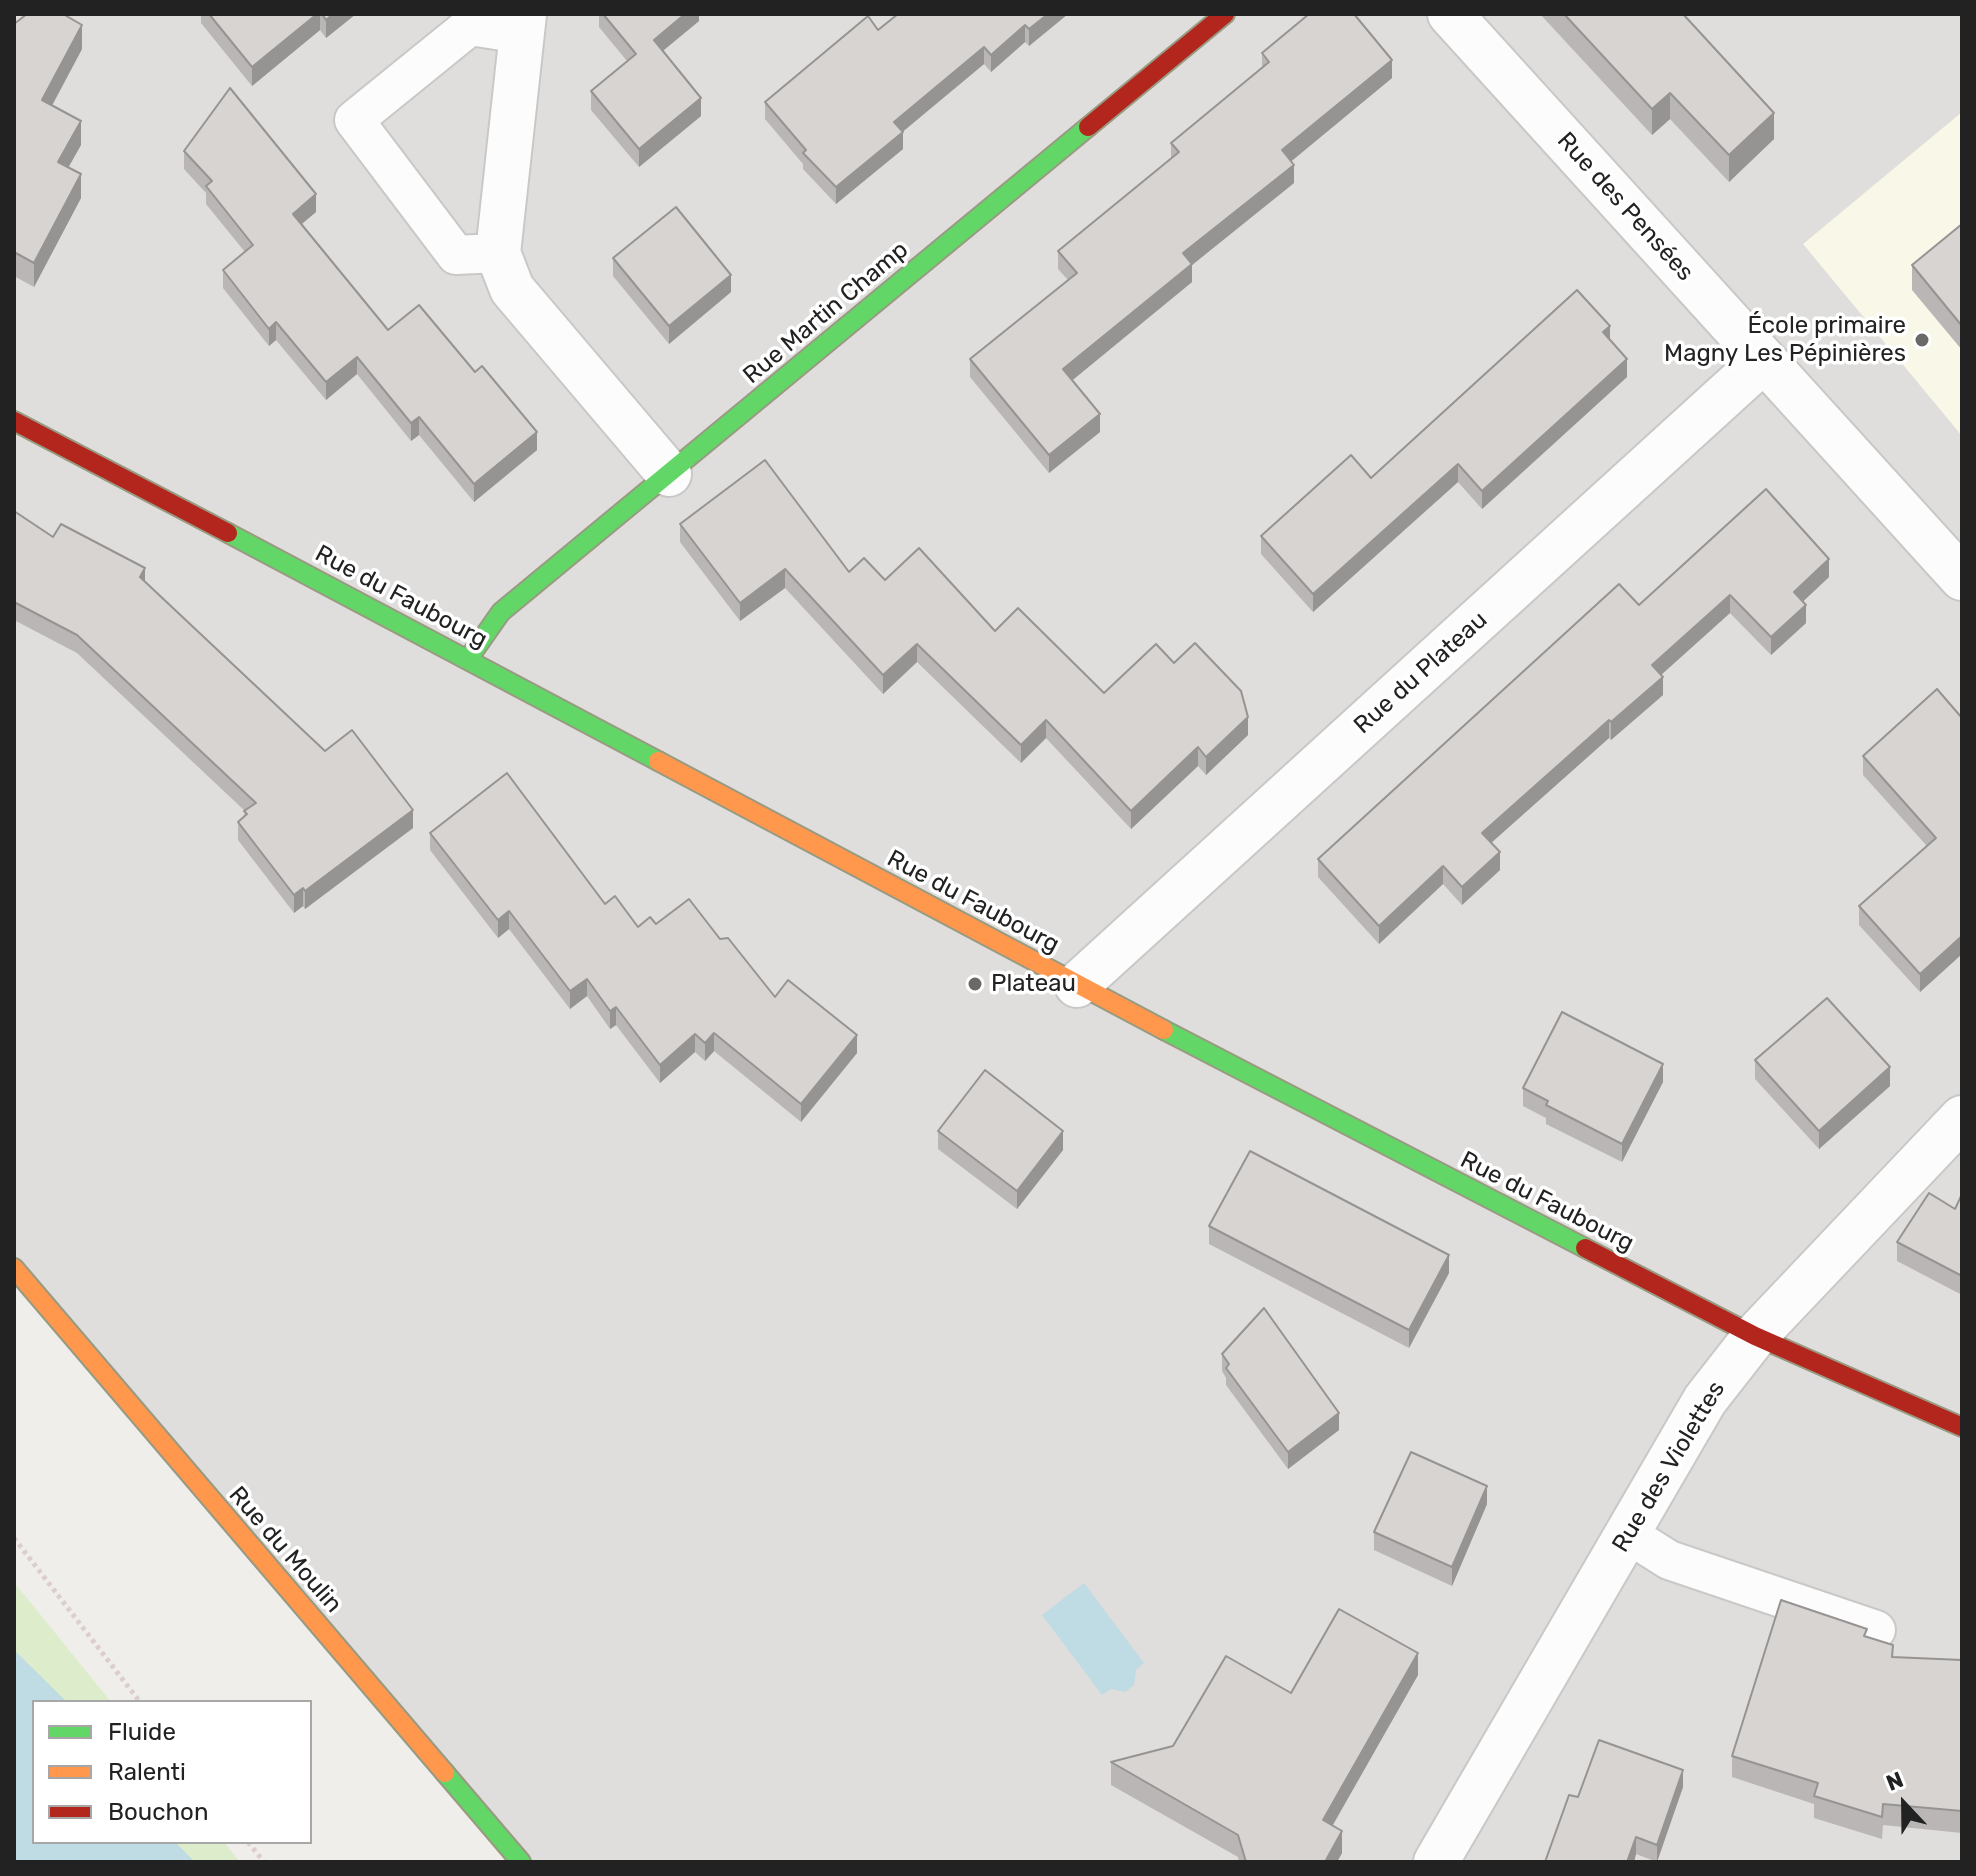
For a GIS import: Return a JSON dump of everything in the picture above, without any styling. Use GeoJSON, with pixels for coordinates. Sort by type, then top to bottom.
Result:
{"type":"FeatureCollection","features":[{"type":"Feature","properties":{"kind":"main road","name":"Rue Martin Champ"},"geometry":{"type":"LineString","coordinates":[[468,659],[501,612],[1225,14]]}},
{"type":"Feature","properties":{"kind":"main road","name":"Rue du Faubourg"},"geometry":{"type":"LineString","coordinates":[[14,421],[468,659],[1077,985],[1755,1336],[1962,1427]]}},
{"type":"Feature","properties":{"kind":"main road","name":"Rue du Moulin"},"geometry":{"type":"LineString","coordinates":[[14,1268],[521,1862]]}},
{"type":"Feature","properties":{"kind":"street","name":"Rue des Pensées"},"geometry":{"type":"LineString","coordinates":[[1450,14],[1962,578]]}},
{"type":"Feature","properties":{"kind":"street"},"geometry":{"type":"LineString","coordinates":[[523,24],[498,253],[512,289],[669,474]]}},
{"type":"Feature","properties":{"kind":"street","name":"Rue du Plateau"},"geometry":{"type":"LineString","coordinates":[[1077,985],[1764,360]]}},
{"type":"Feature","properties":{"kind":"street","name":"Rue des Violettes"},"geometry":{"type":"LineString","coordinates":[[1436,1862],[1705,1400],[1755,1336],[1962,1118]]}},
{"type":"Feature","properties":{"kind":"lane"},"geometry":{"type":"LineString","coordinates":[[498,253],[456,255],[354,120],[470,26],[523,24]]}},
{"type":"Feature","properties":{"kind":"lane"},"geometry":{"type":"LineString","coordinates":[[1628,1534],[1669,1560],[1876,1630]]}},
{"type":"Feature","properties":{"kind":"path"},"geometry":{"type":"LineString","coordinates":[[14,1538],[138,1700]]}},
{"type":"Feature","properties":{"kind":"path"},"geometry":{"type":"LineString","coordinates":[[250,1844],[264,1862]]}},
{"type":"Feature","properties":{"kind":"shaded area"},"geometry":{"type":"Polygon","coordinates":[[[14,14],[1962,14],[1962,1862],[521,1862],[14,1268],[14,14]]]}},
{"type":"Feature","properties":{"kind":"shaded area","name":"École primaire Magny Les Pépinières"},"geometry":{"type":"Polygon","coordinates":[[[1962,112],[1962,436],[1803,244],[1962,112]]]}},
{"type":"Feature","properties":{"kind":"green space"},"geometry":{"type":"Polygon","coordinates":[[[14,1582],[109,1700],[32,1700],[32,1844],[226,1844],[240,1862],[14,1862],[14,1582]]]}},
{"type":"Feature","properties":{"kind":"water"},"geometry":{"type":"Polygon","coordinates":[[[1084,1583],[1144,1663],[1136,1670],[1134,1685],[1125,1692],[1111,1689],[1102,1695],[1042,1615],[1084,1583]]]}},
{"type":"Feature","properties":{"kind":"water"},"geometry":{"type":"Polygon","coordinates":[[[14,1650],[65,1700],[32,1700],[32,1844],[177,1844],[195,1862],[14,1862],[14,1650]]]}},
{"type":"Feature","properties":{"kind":"building"},"geometry":{"type":"Polygon","coordinates":[[[27,14],[63,14],[82,25],[42,100],[81,121],[58,162],[81,174],[34,263],[14,252],[14,24],[27,14]]]}},
{"type":"Feature","properties":{"kind":"building"},"geometry":{"type":"Polygon","coordinates":[[[209,14],[317,14],[252,67],[209,14]]]}},
{"type":"Feature","properties":{"kind":"building"},"geometry":{"type":"Polygon","coordinates":[[[603,14],[685,14],[654,40],[701,98],[639,149],[591,91],[636,54],[603,14]]]}},
{"type":"Feature","properties":{"kind":"building"},"geometry":{"type":"Polygon","coordinates":[[[898,14],[1048,14],[1029,29],[1025,25],[991,55],[984,47],[894,122],[903,132],[836,187],[803,153],[806,150],[765,102],[868,16],[878,30],[898,14]]]}},
{"type":"Feature","properties":{"kind":"building"},"geometry":{"type":"Polygon","coordinates":[[[1309,14],[1354,14],[1392,60],[1282,150],[1294,165],[1183,253],[1192,264],[1063,369],[1100,414],[1049,455],[970,359],[1077,273],[1058,251],[1179,152],[1171,143],[1269,62],[1262,53],[1309,14]]]}},
{"type":"Feature","properties":{"kind":"building"},"geometry":{"type":"Polygon","coordinates":[[[1564,14],[1683,14],[1774,113],[1729,155],[1670,93],[1652,109],[1564,14]]]}},
{"type":"Feature","properties":{"kind":"building"},"geometry":{"type":"Polygon","coordinates":[[[230,88],[316,194],[293,214],[388,330],[419,305],[475,372],[482,366],[537,432],[474,484],[419,417],[411,423],[357,357],[326,382],[276,322],[269,329],[223,270],[253,245],[206,186],[212,181],[184,151],[230,88]]]}},
{"type":"Feature","properties":{"kind":"building"},"geometry":{"type":"Polygon","coordinates":[[[676,207],[731,275],[669,326],[613,258],[676,207]]]}},
{"type":"Feature","properties":{"kind":"building"},"geometry":{"type":"Polygon","coordinates":[[[1962,224],[1962,326],[1912,265],[1962,224]]]}},
{"type":"Feature","properties":{"kind":"building"},"geometry":{"type":"Polygon","coordinates":[[[1577,290],[1610,326],[1603,332],[1627,359],[1482,491],[1458,464],[1313,594],[1261,536],[1351,455],[1371,478],[1577,290]]]}},
{"type":"Feature","properties":{"kind":"building"},"geometry":{"type":"Polygon","coordinates":[[[765,460],[849,572],[864,558],[885,580],[919,548],[995,631],[1018,608],[1104,693],[1156,644],[1174,663],[1195,643],[1241,691],[1248,717],[1206,757],[1198,747],[1131,811],[1046,720],[1021,745],[917,644],[883,675],[785,569],[740,603],[680,524],[765,460]]]}},
{"type":"Feature","properties":{"kind":"building"},"geometry":{"type":"Polygon","coordinates":[[[1766,489],[1829,559],[1794,592],[1806,605],[1771,637],[1730,595],[1652,665],[1663,677],[1611,722],[1609,720],[1482,833],[1500,852],[1462,887],[1443,866],[1379,926],[1318,859],[1619,584],[1639,605],[1766,489]]]}},
{"type":"Feature","properties":{"kind":"building"},"geometry":{"type":"Polygon","coordinates":[[[14,511],[53,537],[61,524],[145,568],[140,577],[325,751],[352,730],[413,810],[305,891],[303,888],[294,895],[238,822],[247,814],[244,811],[256,803],[77,635],[14,602],[14,511]]]}},
{"type":"Feature","properties":{"kind":"building"},"geometry":{"type":"Polygon","coordinates":[[[1937,689],[1962,718],[1962,936],[1920,974],[1859,906],[1936,838],[1863,756],[1937,689]]]}},
{"type":"Feature","properties":{"kind":"building"},"geometry":{"type":"Polygon","coordinates":[[[507,773],[605,904],[615,896],[638,927],[650,917],[656,924],[689,899],[720,939],[728,938],[775,997],[788,980],[857,1035],[801,1104],[714,1033],[705,1043],[695,1034],[660,1065],[616,1007],[610,1011],[587,979],[570,991],[509,911],[498,920],[430,833],[507,773]]]}},
{"type":"Feature","properties":{"kind":"building"},"geometry":{"type":"Polygon","coordinates":[[[1827,998],[1890,1067],[1819,1131],[1755,1060],[1827,998]]]}},
{"type":"Feature","properties":{"kind":"building"},"geometry":{"type":"Polygon","coordinates":[[[1562,1012],[1663,1064],[1622,1144],[1546,1105],[1548,1101],[1523,1088],[1562,1012]]]}},
{"type":"Feature","properties":{"kind":"building"},"geometry":{"type":"Polygon","coordinates":[[[985,1070],[1063,1131],[1017,1191],[938,1131],[985,1070]]]}},
{"type":"Feature","properties":{"kind":"building"},"geometry":{"type":"Polygon","coordinates":[[[1250,1151],[1449,1255],[1409,1330],[1209,1226],[1250,1151]]]}},
{"type":"Feature","properties":{"kind":"building"},"geometry":{"type":"Polygon","coordinates":[[[1929,1193],[1955,1209],[1962,1194],[1962,1276],[1897,1242],[1929,1193]]]}},
{"type":"Feature","properties":{"kind":"building"},"geometry":{"type":"Polygon","coordinates":[[[1264,1308],[1339,1413],[1288,1452],[1226,1368],[1229,1364],[1222,1354],[1264,1308]]]}},
{"type":"Feature","properties":{"kind":"building"},"geometry":{"type":"Polygon","coordinates":[[[1411,1452],[1487,1486],[1452,1567],[1374,1532],[1411,1452]]]}},
{"type":"Feature","properties":{"kind":"building"},"geometry":{"type":"Polygon","coordinates":[[[1781,1600],[1867,1629],[1864,1636],[1893,1645],[1892,1657],[1962,1660],[1962,1811],[1883,1804],[1882,1817],[1814,1796],[1818,1783],[1732,1756],[1781,1600]]]}},
{"type":"Feature","properties":{"kind":"building"},"geometry":{"type":"Polygon","coordinates":[[[1339,1609],[1418,1653],[1323,1820],[1342,1831],[1325,1862],[1246,1862],[1238,1835],[1111,1762],[1173,1746],[1226,1656],[1291,1693],[1339,1609]]]}},
{"type":"Feature","properties":{"kind":"building"},"geometry":{"type":"Polygon","coordinates":[[[1599,1740],[1683,1770],[1657,1845],[1636,1837],[1627,1862],[1545,1862],[1569,1795],[1578,1797],[1599,1740]]]}},
{"type":"Feature","properties":{"kind":"traffic: fast"},"geometry":{"type":"LineString","coordinates":[[468,659],[501,612],[1088,127]]}},
{"type":"Feature","properties":{"kind":"traffic: fast"},"geometry":{"type":"LineString","coordinates":[[228,533],[658,761]]}},
{"type":"Feature","properties":{"kind":"traffic: fast"},"geometry":{"type":"LineString","coordinates":[[1164,1030],[1585,1248]]}},
{"type":"Feature","properties":{"kind":"traffic: fast"},"geometry":{"type":"LineString","coordinates":[[445,1773],[521,1862]]}},
{"type":"Feature","properties":{"kind":"traffic: slow"},"geometry":{"type":"LineString","coordinates":[[658,761],[1164,1030]]}},
{"type":"Feature","properties":{"kind":"traffic: slow"},"geometry":{"type":"LineString","coordinates":[[14,1268],[445,1773]]}},
{"type":"Feature","properties":{"kind":"traffic: jam"},"geometry":{"type":"LineString","coordinates":[[1088,127],[1225,14]]}},
{"type":"Feature","properties":{"kind":"traffic: jam"},"geometry":{"type":"LineString","coordinates":[[14,421],[228,533]]}},
{"type":"Feature","properties":{"kind":"traffic: jam"},"geometry":{"type":"LineString","coordinates":[[1585,1248],[1755,1336],[1962,1427]]}},
{"type":"Feature","properties":{"kind":"place","name":"École primaire Magny Les Pépinières"},"geometry":{"type":"Point","coordinates":[1922,340]}},
{"type":"Feature","properties":{"kind":"place","name":"Plateau"},"geometry":{"type":"Point","coordinates":[975,984]}}]}
